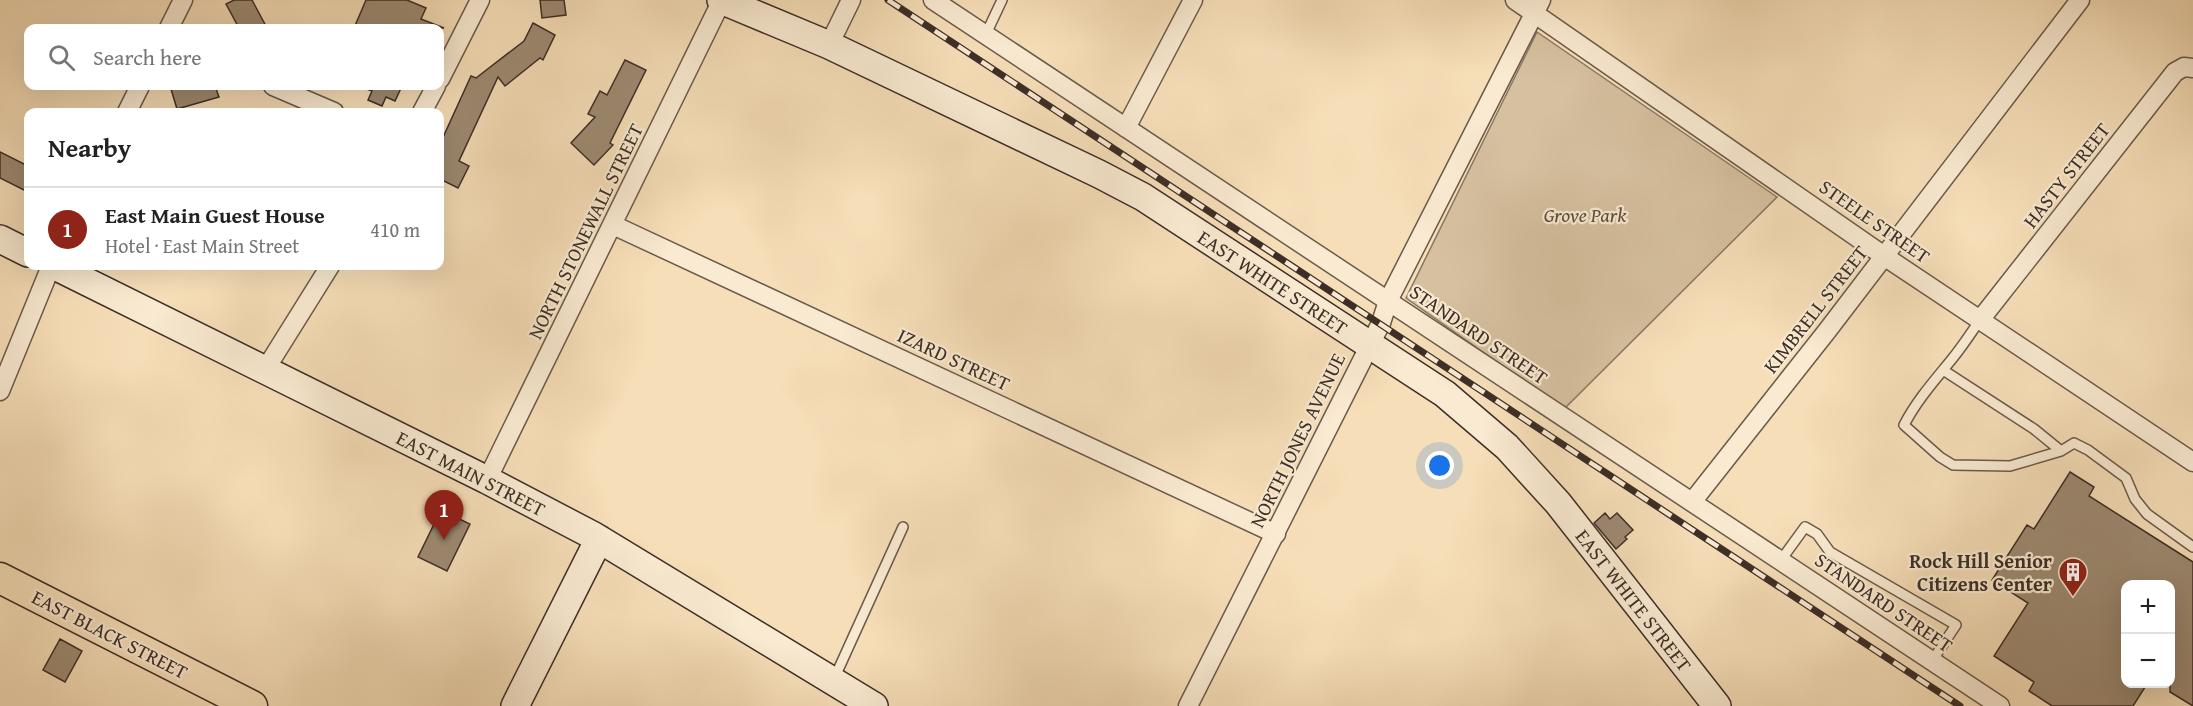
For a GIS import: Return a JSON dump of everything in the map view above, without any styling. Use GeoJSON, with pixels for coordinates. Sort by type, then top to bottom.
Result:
{"type":"FeatureCollection","features":[{"type":"Feature","properties":{"kind":"main road","name":"EAST BLACK STREET"},"geometry":{"type":"LineString","coordinates":[[0,578],[252,706]]}},
{"type":"Feature","properties":{"kind":"street"},"geometry":{"type":"LineString","coordinates":[[171,24],[183,0]]}},
{"type":"Feature","properties":{"kind":"street"},"geometry":{"type":"LineString","coordinates":[[444,71],[480,0]]}},
{"type":"Feature","properties":{"kind":"street","name":"EAST WHITE STREET"},"geometry":{"type":"LineString","coordinates":[[722,0],[829,45],[1099,174],[1143,198],[1445,394],[1507,447],[1558,503],[1717,706]]}},
{"type":"Feature","properties":{"kind":"street","name":"NORTH STONEWALL STREET"},"geometry":{"type":"LineString","coordinates":[[487,480],[722,0]]}},
{"type":"Feature","properties":{"kind":"street"},"geometry":{"type":"LineString","coordinates":[[829,45],[851,0]]}},
{"type":"Feature","properties":{"kind":"street","name":"STANDARD STREET"},"geometry":{"type":"LineString","coordinates":[[933,0],[2000,706]]}},
{"type":"Feature","properties":{"kind":"street"},"geometry":{"type":"LineString","coordinates":[[1126,129],[1193,0]]}},
{"type":"Feature","properties":{"kind":"street","name":"STEELE STREET"},"geometry":{"type":"LineString","coordinates":[[1515,0],[1538,7],[1884,256],[2193,462]]}},
{"type":"Feature","properties":{"kind":"street","name":"KIMBRELL STREET"},"geometry":{"type":"LineString","coordinates":[[1692,502],[1884,256],[2078,1]]}},
{"type":"Feature","properties":{"kind":"street","name":"NORTH JONES AVENUE"},"geometry":{"type":"LineString","coordinates":[[1188,706],[1381,323],[1388,301],[1538,7]]}},
{"type":"Feature","properties":{"kind":"street","name":"HASTY STREET"},"geometry":{"type":"LineString","coordinates":[[1980,320],[2175,72],[2184,67],[2193,68]]}},
{"type":"Feature","properties":{"kind":"street"},"geometry":{"type":"LineString","coordinates":[[129,108],[138,90]]}},
{"type":"Feature","properties":{"kind":"street"},"geometry":{"type":"LineString","coordinates":[[282,90],[325,108]]}},
{"type":"Feature","properties":{"kind":"street"},"geometry":{"type":"LineString","coordinates":[[424,108],[434,90]]}},
{"type":"Feature","properties":{"kind":"street","name":"IZARD STREET"},"geometry":{"type":"LineString","coordinates":[[613,225],[1276,534]]}},
{"type":"Feature","properties":{"kind":"street"},"geometry":{"type":"LineString","coordinates":[[0,239],[24,251]]}},
{"type":"Feature","properties":{"kind":"street"},"geometry":{"type":"LineString","coordinates":[[0,391],[51,270]]}},
{"type":"Feature","properties":{"kind":"street","name":"EAST MAIN STREET"},"geometry":{"type":"LineString","coordinates":[[61,270],[487,480],[599,539],[874,706]]}},
{"type":"Feature","properties":{"kind":"street"},"geometry":{"type":"LineString","coordinates":[[266,370],[328,270]]}},
{"type":"Feature","properties":{"kind":"street"},"geometry":{"type":"LineString","coordinates":[[515,706],[599,539]]}},
{"type":"Feature","properties":{"kind":"lane"},"geometry":{"type":"LineString","coordinates":[[986,34],[1002,0]]}},
{"type":"Feature","properties":{"kind":"lane"},"geometry":{"type":"LineString","coordinates":[[1980,320],[1914,406],[1904,424],[1940,457],[1953,465],[2010,466],[2061,451],[2074,443],[2088,450],[2126,478],[2135,499],[2147,514],[2193,547]]}},
{"type":"Feature","properties":{"kind":"lane"},"geometry":{"type":"LineString","coordinates":[[1943,370],[2034,429],[2061,451]]}},
{"type":"Feature","properties":{"kind":"lane"},"geometry":{"type":"LineString","coordinates":[[833,681],[903,527]]}},
{"type":"Feature","properties":{"kind":"lane"},"geometry":{"type":"LineString","coordinates":[[1781,560],[1805,527],[1817,534],[1830,552],[1956,625],[1932,662]]}},
{"type":"Feature","properties":{"kind":"green space","name":"Grove Park"},"geometry":{"type":"Polygon","coordinates":[[[1537,32],[1777,197],[1564,409],[1406,298],[1537,32]]]}},
{"type":"Feature","properties":{"kind":"building"},"geometry":{"type":"Polygon","coordinates":[[[234,0],[252,0],[265,24],[237,24],[226,4],[234,0]]]}},
{"type":"Feature","properties":{"kind":"building"},"geometry":{"type":"Polygon","coordinates":[[[366,0],[407,0],[426,8],[421,19],[434,24],[356,24],[366,0]]]}},
{"type":"Feature","properties":{"kind":"building"},"geometry":{"type":"Polygon","coordinates":[[[540,0],[564,0],[566,15],[542,18],[540,0]]]}},
{"type":"Feature","properties":{"kind":"building"},"geometry":{"type":"Polygon","coordinates":[[[533,23],[555,35],[543,60],[540,58],[505,86],[498,77],[459,161],[469,166],[458,188],[444,181],[444,135],[471,76],[476,78],[524,41],[533,23]]]}},
{"type":"Feature","properties":{"kind":"building"},"geometry":{"type":"Polygon","coordinates":[[[625,60],[646,70],[610,143],[613,145],[594,165],[571,143],[595,117],[588,114],[600,91],[607,95],[625,60]]]}},
{"type":"Feature","properties":{"kind":"building"},"geometry":{"type":"Polygon","coordinates":[[[171,90],[216,90],[219,97],[180,108],[177,108],[171,90]]]}},
{"type":"Feature","properties":{"kind":"building"},"geometry":{"type":"Polygon","coordinates":[[[369,90],[400,90],[395,101],[386,97],[382,106],[368,100],[372,91],[369,90]]]}},
{"type":"Feature","properties":{"kind":"building"},"geometry":{"type":"Polygon","coordinates":[[[0,152],[24,164],[24,190],[0,178],[0,152]]]}},
{"type":"Feature","properties":{"kind":"building","name":"Rock Hill Senior Citizens Center"},"geometry":{"type":"Polygon","coordinates":[[[2070,472],[2094,487],[2089,496],[2193,562],[2193,706],[2170,692],[2170,688],[2175,688],[2175,580],[2121,580],[2121,688],[2144,688],[2133,706],[2052,706],[2029,691],[2034,682],[1994,656],[2028,603],[1992,580],[2027,525],[2034,529],[2070,472]]]}},
{"type":"Feature","properties":{"kind":"building"},"geometry":{"type":"Polygon","coordinates":[[[1605,513],[1610,519],[1617,513],[1633,530],[1616,549],[1594,523],[1605,513]]]}},
{"type":"Feature","properties":{"kind":"building"},"geometry":{"type":"Polygon","coordinates":[[[449,514],[470,524],[447,571],[418,557],[438,516],[446,520],[449,514]]]}},
{"type":"Feature","properties":{"kind":"building"},"geometry":{"type":"Polygon","coordinates":[[[60,639],[82,651],[65,682],[43,670],[60,639]]]}},
{"type":"Feature","properties":{"kind":"railway"},"geometry":{"type":"LineString","coordinates":[[888,0],[1960,706]]}},
{"type":"Feature","properties":{"kind":"place","name":"East Main Guest House"},"geometry":{"type":"Point","coordinates":[444,540]}},
{"type":"Feature","properties":{"kind":"place","name":"Rock Hill Senior Citizens Center"},"geometry":{"type":"Point","coordinates":[2073,598]}}]}
